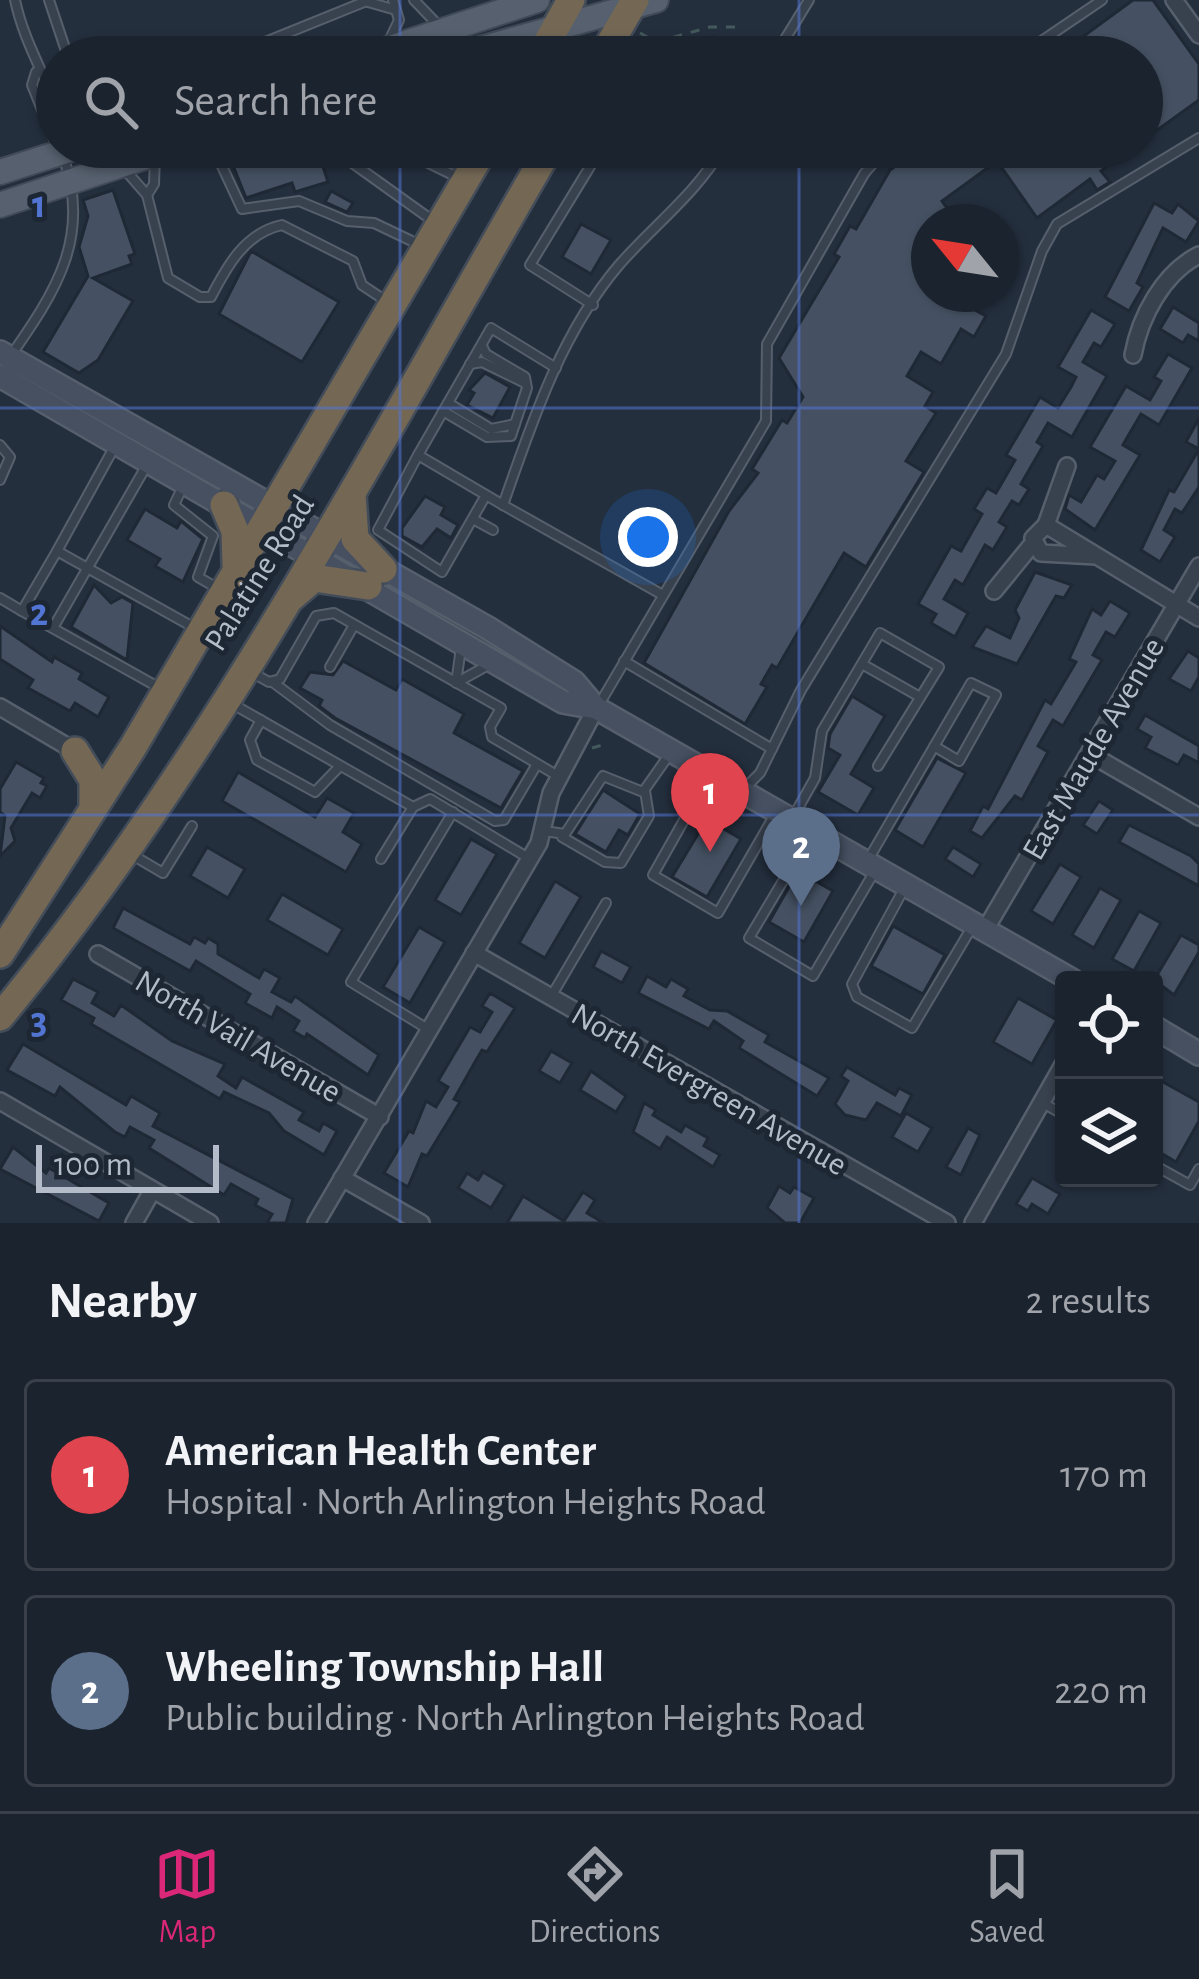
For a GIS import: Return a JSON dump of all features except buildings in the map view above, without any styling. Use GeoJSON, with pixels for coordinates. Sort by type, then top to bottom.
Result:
{"type":"FeatureCollection","features":[{"type":"Feature","properties":{"kind":"highway","name":"Palatine Road"},"geometry":{"type":"LineString","coordinates":[[0,954],[133,747],[473,168]]}},
{"type":"Feature","properties":{"kind":"highway","name":"Palatine Road"},"geometry":{"type":"LineString","coordinates":[[0,1016],[120,863],[320,544],[538,168]]}},
{"type":"Feature","properties":{"kind":"highway"},"geometry":{"type":"LineString","coordinates":[[280,607],[314,578],[376,578],[352,530],[354,485]]}},
{"type":"Feature","properties":{"kind":"highway"},"geometry":{"type":"LineString","coordinates":[[224,505],[236,531],[229,580]]}},
{"type":"Feature","properties":{"kind":"highway"},"geometry":{"type":"LineString","coordinates":[[75,751],[111,755],[133,747]]}},
{"type":"Feature","properties":{"kind":"highway"},"geometry":{"type":"LineString","coordinates":[[75,751],[93,780],[93,809]]}},
{"type":"Feature","properties":{"kind":"highway"},"geometry":{"type":"LineString","coordinates":[[0,937],[66,852]]}},
{"type":"Feature","properties":{"kind":"highway"},"geometry":{"type":"LineString","coordinates":[[0,1042],[69,950],[120,863]]}},
{"type":"Feature","properties":{"kind":"main road"},"geometry":{"type":"LineString","coordinates":[[427,36],[537,0]]}},
{"type":"Feature","properties":{"kind":"main road"},"geometry":{"type":"LineString","coordinates":[[507,36],[564,12],[634,14],[656,0]]}},
{"type":"Feature","properties":{"kind":"main road"},"geometry":{"type":"LineString","coordinates":[[0,172],[36,158]]}},
{"type":"Feature","properties":{"kind":"main road"},"geometry":{"type":"LineString","coordinates":[[0,205],[112,168]]}},
{"type":"Feature","properties":{"kind":"main road"},"geometry":{"type":"LineString","coordinates":[[3,362],[117,443],[224,505],[267,514]]}},
{"type":"Feature","properties":{"kind":"main road"},"geometry":{"type":"LineString","coordinates":[[3,362],[376,578],[574,682],[596,708]]}},
{"type":"Feature","properties":{"kind":"main road"},"geometry":{"type":"LineString","coordinates":[[376,578],[462,640],[563,702],[596,708],[1056,971]]}},
{"type":"Feature","properties":{"kind":"main road"},"geometry":{"type":"LineString","coordinates":[[1163,1033],[1199,1054]]}},
{"type":"Feature","properties":{"kind":"street"},"geometry":{"type":"LineString","coordinates":[[1174,0],[1199,34]]}},
{"type":"Feature","properties":{"kind":"street"},"geometry":{"type":"LineString","coordinates":[[1133,355],[1154,300],[1172,275],[1199,255]]}},
{"type":"Feature","properties":{"kind":"street"},"geometry":{"type":"LineString","coordinates":[[994,591],[1046,525],[1067,466]]}},
{"type":"Feature","properties":{"kind":"street"},"geometry":{"type":"LineString","coordinates":[[1046,525],[1199,618]]}},
{"type":"Feature","properties":{"kind":"street"},"geometry":{"type":"LineString","coordinates":[[1034,542],[1041,553],[1057,557],[1096,556]]}},
{"type":"Feature","properties":{"kind":"street","name":"East Maude Avenue"},"geometry":{"type":"LineString","coordinates":[[980,927],[1090,754],[1199,566]]}},
{"type":"Feature","properties":{"kind":"street"},"geometry":{"type":"LineString","coordinates":[[0,707],[75,751]]}},
{"type":"Feature","properties":{"kind":"street"},"geometry":{"type":"LineString","coordinates":[[316,1223],[530,859],[558,776],[596,708]]}},
{"type":"Feature","properties":{"kind":"street"},"geometry":{"type":"LineString","coordinates":[[1090,754],[1199,817]]}},
{"type":"Feature","properties":{"kind":"street","name":"North Evergreen Avenue"},"geometry":{"type":"LineString","coordinates":[[474,953],[947,1223]]}},
{"type":"Feature","properties":{"kind":"street","name":"North Vail Avenue"},"geometry":{"type":"LineString","coordinates":[[98,955],[380,1117]]}},
{"type":"Feature","properties":{"kind":"street"},"geometry":{"type":"LineString","coordinates":[[973,1223],[1055,1078]]}},
{"type":"Feature","properties":{"kind":"street"},"geometry":{"type":"LineString","coordinates":[[0,1101],[210,1223]]}},
{"type":"Feature","properties":{"kind":"street"},"geometry":{"type":"LineString","coordinates":[[342,1178],[421,1223]]}},
{"type":"Feature","properties":{"kind":"street"},"geometry":{"type":"LineString","coordinates":[[134,1223],[152,1191]]}},
{"type":"Feature","properties":{"kind":"lane"},"geometry":{"type":"LineString","coordinates":[[15,0],[36,72],[32,86],[36,94]]}},
{"type":"Feature","properties":{"kind":"lane"},"geometry":{"type":"LineString","coordinates":[[49,0],[61,36]]}},
{"type":"Feature","properties":{"kind":"lane"},"geometry":{"type":"LineString","coordinates":[[414,0],[423,15],[445,30]]}},
{"type":"Feature","properties":{"kind":"lane"},"geometry":{"type":"LineString","coordinates":[[787,36],[809,0]]}},
{"type":"Feature","properties":{"kind":"lane"},"geometry":{"type":"LineString","coordinates":[[280,36],[368,1],[395,5],[398,26],[389,36]]}},
{"type":"Feature","properties":{"kind":"lane"},"geometry":{"type":"LineString","coordinates":[[1048,36],[1099,1]]}},
{"type":"Feature","properties":{"kind":"lane"},"geometry":{"type":"LineString","coordinates":[[1163,160],[1199,138]]}},
{"type":"Feature","properties":{"kind":"lane"},"geometry":{"type":"LineString","coordinates":[[3,362],[58,288],[71,237],[68,168]]}},
{"type":"Feature","properties":{"kind":"lane"},"geometry":{"type":"LineString","coordinates":[[124,168],[147,195],[168,278],[200,297],[211,297],[252,238],[282,225],[352,261],[362,285],[391,304]]}},
{"type":"Feature","properties":{"kind":"lane"},"geometry":{"type":"LineString","coordinates":[[147,195],[159,168]]}},
{"type":"Feature","properties":{"kind":"lane"},"geometry":{"type":"LineString","coordinates":[[222,168],[242,208],[299,201],[347,221],[432,236]]}},
{"type":"Feature","properties":{"kind":"lane"},"geometry":{"type":"LineString","coordinates":[[354,168],[432,236]]}},
{"type":"Feature","properties":{"kind":"lane"},"geometry":{"type":"LineString","coordinates":[[441,168],[465,181]]}},
{"type":"Feature","properties":{"kind":"lane"},"geometry":{"type":"LineString","coordinates":[[589,168],[530,265],[592,305]]}},
{"type":"Feature","properties":{"kind":"lane"},"geometry":{"type":"LineString","coordinates":[[503,505],[542,393],[592,305],[619,265],[709,168]]}},
{"type":"Feature","properties":{"kind":"lane"},"geometry":{"type":"LineString","coordinates":[[596,708],[766,421],[767,344],[870,168]]}},
{"type":"Feature","properties":{"kind":"lane"},"geometry":{"type":"LineString","coordinates":[[743,790],[772,749],[801,690],[1006,355],[1042,251],[1057,224],[1149,168]]}},
{"type":"Feature","properties":{"kind":"lane"},"geometry":{"type":"LineString","coordinates":[[486,495],[442,572],[382,537],[379,521],[491,328],[556,368]]}},
{"type":"Feature","properties":{"kind":"lane"},"geometry":{"type":"LineString","coordinates":[[445,407],[484,435],[504,438],[515,424],[525,377],[486,354],[482,345]]}},
{"type":"Feature","properties":{"kind":"lane"},"geometry":{"type":"LineString","coordinates":[[470,364],[482,362],[525,383]]}},
{"type":"Feature","properties":{"kind":"lane"},"geometry":{"type":"LineString","coordinates":[[445,407],[491,429],[515,424]]}},
{"type":"Feature","properties":{"kind":"lane"},"geometry":{"type":"LineString","coordinates":[[478,446],[484,435]]}},
{"type":"Feature","properties":{"kind":"lane"},"geometry":{"type":"LineString","coordinates":[[22,610],[117,443]]}},
{"type":"Feature","properties":{"kind":"lane"},"geometry":{"type":"LineString","coordinates":[[0,445],[10,457],[0,479]]}},
{"type":"Feature","properties":{"kind":"lane"},"geometry":{"type":"LineString","coordinates":[[418,455],[661,594]]}},
{"type":"Feature","properties":{"kind":"lane"},"geometry":{"type":"LineString","coordinates":[[53,628],[149,461]]}},
{"type":"Feature","properties":{"kind":"lane"},"geometry":{"type":"LineString","coordinates":[[185,482],[174,505],[213,536],[198,577],[229,580]]}},
{"type":"Feature","properties":{"kind":"lane"},"geometry":{"type":"LineString","coordinates":[[473,519],[493,530]]}},
{"type":"Feature","properties":{"kind":"lane"},"geometry":{"type":"LineString","coordinates":[[57,551],[200,630]]}},
{"type":"Feature","properties":{"kind":"lane"},"geometry":{"type":"LineString","coordinates":[[0,598],[165,691]]}},
{"type":"Feature","properties":{"kind":"lane"},"geometry":{"type":"LineString","coordinates":[[273,682],[280,679],[320,613],[355,625],[500,708],[489,731],[492,737],[558,776]]}},
{"type":"Feature","properties":{"kind":"lane"},"geometry":{"type":"LineString","coordinates":[[330,667],[355,625]]}},
{"type":"Feature","properties":{"kind":"lane"},"geometry":{"type":"LineString","coordinates":[[711,772],[653,875],[718,913],[815,778],[822,731],[880,633],[939,667],[878,766]]}},
{"type":"Feature","properties":{"kind":"lane"},"geometry":{"type":"LineString","coordinates":[[456,683],[462,640]]}},
{"type":"Feature","properties":{"kind":"lane"},"geometry":{"type":"LineString","coordinates":[[623,661],[772,749]]}},
{"type":"Feature","properties":{"kind":"lane"},"geometry":{"type":"LineString","coordinates":[[456,683],[498,662]]}},
{"type":"Feature","properties":{"kind":"lane"},"geometry":{"type":"LineString","coordinates":[[862,664],[920,697]]}},
{"type":"Feature","properties":{"kind":"lane"},"geometry":{"type":"LineString","coordinates":[[242,667],[495,821],[504,820],[537,764]]}},
{"type":"Feature","properties":{"kind":"lane"},"geometry":{"type":"LineString","coordinates":[[813,830],[749,938],[813,976],[934,746],[971,682],[995,695],[959,761],[934,746]]}},
{"type":"Feature","properties":{"kind":"lane"},"geometry":{"type":"LineString","coordinates":[[305,708],[312,696]]}},
{"type":"Feature","properties":{"kind":"lane"},"geometry":{"type":"LineString","coordinates":[[223,698],[412,808]]}},
{"type":"Feature","properties":{"kind":"lane"},"geometry":{"type":"LineString","coordinates":[[260,720],[250,740],[257,760],[315,792],[340,766]]}},
{"type":"Feature","properties":{"kind":"lane"},"geometry":{"type":"LineString","coordinates":[[543,831],[605,862],[621,862],[649,816],[644,791],[671,750]]}},
{"type":"Feature","properties":{"kind":"lane"},"geometry":{"type":"LineString","coordinates":[[561,836],[599,777],[634,793],[644,791]]}},
{"type":"Feature","properties":{"kind":"lane"},"geometry":{"type":"LineString","coordinates":[[381,859],[412,808],[430,799],[530,859]]}},
{"type":"Feature","properties":{"kind":"lane"},"geometry":{"type":"LineString","coordinates":[[428,1036],[351,982],[453,812]]}},
{"type":"Feature","properties":{"kind":"lane"},"geometry":{"type":"LineString","coordinates":[[120,863],[164,873],[192,826]]}},
{"type":"Feature","properties":{"kind":"lane"},"geometry":{"type":"LineString","coordinates":[[906,884],[852,987],[856,997],[913,1028],[943,976],[980,927]]}},
{"type":"Feature","properties":{"kind":"lane"},"geometry":{"type":"LineString","coordinates":[[551,997],[606,903]]}},
{"type":"Feature","properties":{"kind":"lane"},"geometry":{"type":"LineString","coordinates":[[1041,1102],[1055,1110]]}},
{"type":"Feature","properties":{"kind":"lane"},"geometry":{"type":"LineString","coordinates":[[1163,1170],[1190,1185],[1199,1169]]}},
{"type":"Feature","properties":{"kind":"path"},"geometry":{"type":"LineString","coordinates":[[678,36],[710,27],[738,27]]}},
{"type":"Feature","properties":{"kind":"path"},"geometry":{"type":"LineString","coordinates":[[592,748],[607,744]]}},
{"type":"Feature","properties":{"kind":"place","name":"American Health Center"},"geometry":{"type":"Point","coordinates":[710,852]}},
{"type":"Feature","properties":{"kind":"place","name":"Wheeling Township Hall"},"geometry":{"type":"Point","coordinates":[801,906]}}]}
